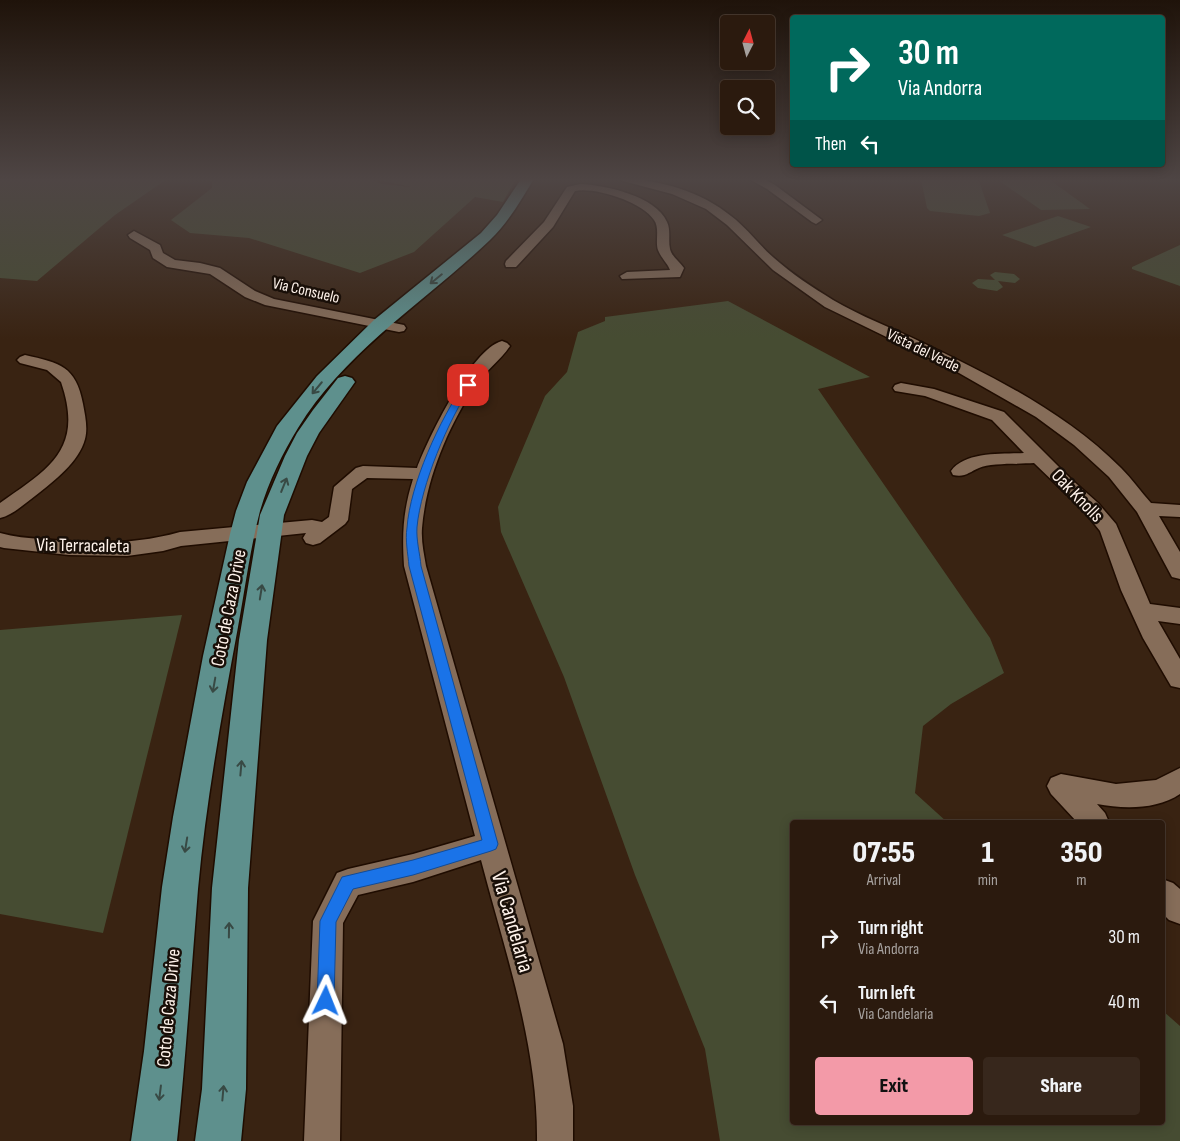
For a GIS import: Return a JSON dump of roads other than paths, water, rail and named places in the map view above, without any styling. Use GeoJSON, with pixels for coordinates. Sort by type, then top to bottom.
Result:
{"type":"FeatureCollection","features":[{"type":"Feature","properties":{"kind":"main road","name":"Coto de Caza Drive"},"geometry":{"type":"LineString","coordinates":[[154,1141],[166,1051],[181,878],[218,656],[256,538],[272,515],[296,456],[320,414],[390,326],[489,232]]}},
{"type":"Feature","properties":{"kind":"main road","name":"Coto de Caza Drive"},"geometry":{"type":"LineString","coordinates":[[218,1141],[224,1089],[230,888],[253,640],[256,538]]}},
{"type":"Feature","properties":{"kind":"street"},"geometry":{"type":"LineString","coordinates":[[511,264],[543,232]]}},
{"type":"Feature","properties":{"kind":"street"},"geometry":{"type":"LineString","coordinates":[[628,276],[675,274],[677,268],[664,251],[663,232]]}},
{"type":"Feature","properties":{"kind":"street","name":"Vista del Verde"},"geometry":{"type":"LineString","coordinates":[[741,232],[763,255],[830,304],[1015,395],[1093,451],[1145,509],[1180,572]]}},
{"type":"Feature","properties":{"kind":"street","name":"Via Consuelo"},"geometry":{"type":"LineString","coordinates":[[134,236],[156,248],[158,255],[172,264],[200,266],[215,270],[250,294],[270,302],[390,326]]}},
{"type":"Feature","properties":{"kind":"street","name":"Via Candelaria"},"geometry":{"type":"LineString","coordinates":[[502,346],[478,370],[458,400],[424,474],[416,500],[412,529],[415,566],[546,1044],[555,1106],[555,1141]]}},
{"type":"Feature","properties":{"kind":"street"},"geometry":{"type":"LineString","coordinates":[[0,512],[46,478],[65,458],[76,441],[77,424],[73,386],[65,373],[49,365],[25,360]]}},
{"type":"Feature","properties":{"kind":"street","name":"Oak Knolls"},"geometry":{"type":"LineString","coordinates":[[901,388],[928,392],[998,416],[1064,483],[1091,506],[1109,529],[1132,590],[1154,638],[1180,679]]}},
{"type":"Feature","properties":{"kind":"street"},"geometry":{"type":"LineString","coordinates":[[960,471],[976,462],[1040,457]]}},
{"type":"Feature","properties":{"kind":"street"},"geometry":{"type":"LineString","coordinates":[[256,538],[313,538],[338,520],[343,487],[363,472],[424,474]]}},
{"type":"Feature","properties":{"kind":"street"},"geometry":{"type":"LineString","coordinates":[[1145,509],[1180,511]]}},
{"type":"Feature","properties":{"kind":"street","name":"Via Terracaleta"},"geometry":{"type":"LineString","coordinates":[[0,540],[70,549],[112,549],[165,544],[177,547],[256,538]]}},
{"type":"Feature","properties":{"kind":"street"},"geometry":{"type":"LineString","coordinates":[[1142,611],[1180,616]]}},
{"type":"Feature","properties":{"kind":"street"},"geometry":{"type":"LineString","coordinates":[[1093,820],[1061,786],[1116,796],[1161,792],[1180,780]]}},
{"type":"Feature","properties":{"kind":"street"},"geometry":{"type":"LineString","coordinates":[[322,1141],[328,921],[348,882],[413,868],[491,844]]}},
{"type":"Feature","properties":{"kind":"street"},"geometry":{"type":"LineString","coordinates":[[1165,896],[1180,909]]}}]}
